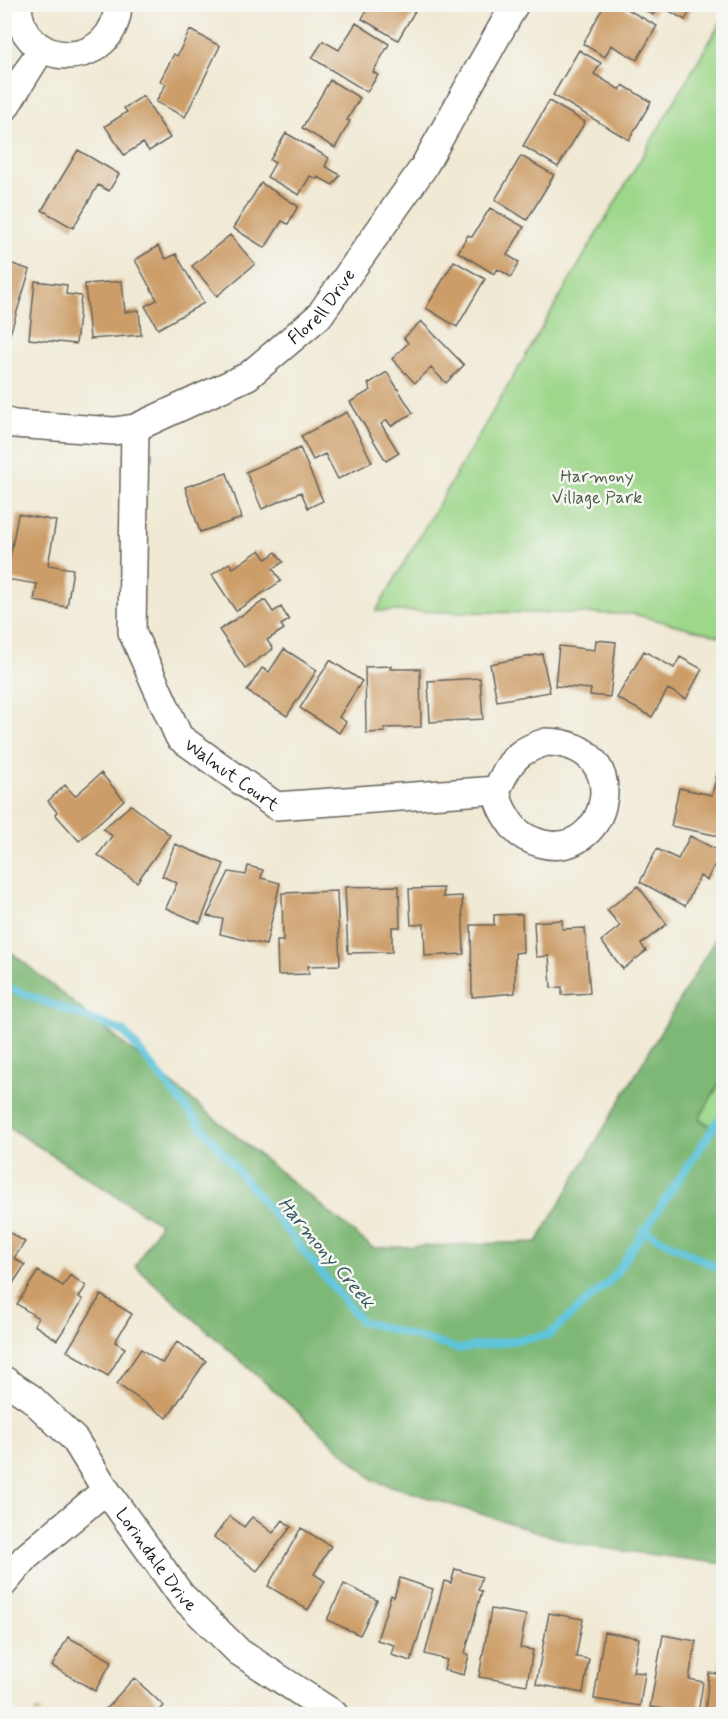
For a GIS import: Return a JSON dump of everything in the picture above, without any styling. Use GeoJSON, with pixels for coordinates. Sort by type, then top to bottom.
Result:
{"type":"FeatureCollection","features":[{"type":"Feature","properties":{"kind":"street"},"geometry":{"type":"LineString","coordinates":[[18,4],[19,17],[30,39],[51,53],[70,56],[94,48],[104,40],[116,19],[118,4]]}},
{"type":"Feature","properties":{"kind":"street","name":"Florell Drive"},"geometry":{"type":"LineString","coordinates":[[4,421],[14,424],[114,431],[135,428],[248,376],[319,316],[423,168],[515,4]]}},
{"type":"Feature","properties":{"kind":"street"},"geometry":{"type":"LineString","coordinates":[[4,109],[42,48]]}},
{"type":"Feature","properties":{"kind":"street","name":"Walnut Court"},"geometry":{"type":"LineString","coordinates":[[135,428],[132,632],[179,737],[276,806],[497,790]]}},
{"type":"Feature","properties":{"kind":"street","name":"Lorindale Drive"},"geometry":{"type":"LineString","coordinates":[[4,1380],[31,1398],[75,1440],[106,1490],[181,1595],[238,1652],[334,1714]]}},
{"type":"Feature","properties":{"kind":"street"},"geometry":{"type":"LineString","coordinates":[[4,1583],[26,1557],[106,1490]]}},
{"type":"Feature","properties":{"kind":"green space","name":"Harmony Village Park"},"geometry":{"type":"Polygon","coordinates":[[[723,18],[723,637],[633,614],[376,611],[723,18]]]}},
{"type":"Feature","properties":{"kind":"green space"},"geometry":{"type":"Polygon","coordinates":[[[723,926],[723,1077],[699,1119],[723,1133],[723,1564],[580,1545],[375,1481],[135,1266],[160,1224],[5,1125],[5,947],[373,1248],[537,1242],[723,926]]]}},
{"type":"Feature","properties":{"kind":"green space"},"geometry":{"type":"Polygon","coordinates":[[[723,1077],[723,1133],[699,1119],[723,1077]]]}},
{"type":"Feature","properties":{"kind":"building"},"geometry":{"type":"Polygon","coordinates":[[[370,4],[419,4],[398,40],[362,19],[370,4]]]}},
{"type":"Feature","properties":{"kind":"building"},"geometry":{"type":"Polygon","coordinates":[[[605,4],[618,4],[657,26],[637,60],[611,45],[605,57],[583,44],[605,4]]]}},
{"type":"Feature","properties":{"kind":"building"},"geometry":{"type":"Polygon","coordinates":[[[635,4],[694,4],[685,20],[659,5],[653,15],[635,4]]]}},
{"type":"Feature","properties":{"kind":"building"},"geometry":{"type":"Polygon","coordinates":[[[356,23],[389,44],[373,72],[378,75],[367,92],[312,58],[323,41],[339,50],[356,23]]]}},
{"type":"Feature","properties":{"kind":"building"},"geometry":{"type":"Polygon","coordinates":[[[190,30],[220,46],[185,117],[156,102],[166,84],[160,81],[174,54],[177,56],[190,30]]]}},
{"type":"Feature","properties":{"kind":"building"},"geometry":{"type":"Polygon","coordinates":[[[579,50],[601,63],[594,74],[620,90],[623,85],[651,102],[629,140],[553,95],[579,50]]]}},
{"type":"Feature","properties":{"kind":"building"},"geometry":{"type":"Polygon","coordinates":[[[330,80],[360,98],[335,148],[302,128],[330,80]]]}},
{"type":"Feature","properties":{"kind":"building"},"geometry":{"type":"Polygon","coordinates":[[[143,96],[170,138],[149,151],[143,143],[124,155],[105,126],[127,112],[124,108],[143,96]]]}},
{"type":"Feature","properties":{"kind":"building"},"geometry":{"type":"Polygon","coordinates":[[[549,101],[585,122],[558,167],[523,146],[549,101]]]}},
{"type":"Feature","properties":{"kind":"building"},"geometry":{"type":"Polygon","coordinates":[[[286,133],[329,158],[325,166],[340,175],[333,185],[318,177],[317,179],[310,176],[299,195],[267,177],[275,163],[270,160],[286,133]]]}},
{"type":"Feature","properties":{"kind":"building"},"geometry":{"type":"Polygon","coordinates":[[[78,150],[119,174],[109,191],[98,185],[73,228],[42,210],[78,150]]]}},
{"type":"Feature","properties":{"kind":"building"},"geometry":{"type":"Polygon","coordinates":[[[521,156],[554,175],[527,220],[495,200],[521,156]]]}},
{"type":"Feature","properties":{"kind":"building"},"geometry":{"type":"Polygon","coordinates":[[[261,183],[298,206],[288,224],[282,221],[265,248],[233,228],[261,183]]]}},
{"type":"Feature","properties":{"kind":"building"},"geometry":{"type":"Polygon","coordinates":[[[490,208],[524,227],[507,255],[519,262],[511,277],[498,269],[494,274],[458,252],[468,235],[472,237],[490,208]]]}},
{"type":"Feature","properties":{"kind":"building"},"geometry":{"type":"Polygon","coordinates":[[[230,235],[255,264],[217,296],[192,266],[230,235]]]}},
{"type":"Feature","properties":{"kind":"building"},"geometry":{"type":"Polygon","coordinates":[[[158,246],[166,259],[176,254],[204,303],[158,329],[145,306],[157,300],[135,260],[158,246]]]}},
{"type":"Feature","properties":{"kind":"building"},"geometry":{"type":"Polygon","coordinates":[[[4,261],[30,270],[10,334],[4,333],[4,261]]]}},
{"type":"Feature","properties":{"kind":"building"},"geometry":{"type":"Polygon","coordinates":[[[454,261],[485,279],[457,327],[426,308],[454,261]]]}},
{"type":"Feature","properties":{"kind":"building"},"geometry":{"type":"Polygon","coordinates":[[[35,281],[67,285],[66,294],[81,296],[76,344],[29,339],[35,281]]]}},
{"type":"Feature","properties":{"kind":"building"},"geometry":{"type":"Polygon","coordinates":[[[122,281],[125,312],[139,310],[141,335],[90,339],[85,284],[122,281]]]}},
{"type":"Feature","properties":{"kind":"building"},"geometry":{"type":"Polygon","coordinates":[[[421,321],[464,365],[446,383],[431,368],[415,383],[392,359],[408,343],[404,338],[421,321]]]}},
{"type":"Feature","properties":{"kind":"building"},"geometry":{"type":"Polygon","coordinates":[[[387,372],[413,413],[391,426],[387,420],[381,424],[399,453],[386,461],[350,402],[371,390],[368,384],[387,372]]]}},
{"type":"Feature","properties":{"kind":"building"},"geometry":{"type":"Polygon","coordinates":[[[347,412],[372,462],[338,479],[325,454],[313,460],[301,436],[347,412]]]}},
{"type":"Feature","properties":{"kind":"building"},"geometry":{"type":"Polygon","coordinates":[[[300,448],[323,501],[308,508],[301,492],[262,509],[246,472],[300,448]]]}},
{"type":"Feature","properties":{"kind":"building"},"geometry":{"type":"Polygon","coordinates":[[[227,473],[242,518],[200,532],[185,487],[227,473]]]}},
{"type":"Feature","properties":{"kind":"building"},"geometry":{"type":"Polygon","coordinates":[[[18,514],[56,521],[48,565],[73,569],[67,607],[34,601],[37,584],[6,579],[18,514]]]}},
{"type":"Feature","properties":{"kind":"building"},"geometry":{"type":"Polygon","coordinates":[[[260,550],[266,559],[276,552],[283,562],[273,569],[281,581],[236,611],[212,575],[229,563],[233,568],[260,550]]]}},
{"type":"Feature","properties":{"kind":"building"},"geometry":{"type":"Polygon","coordinates":[[[265,600],[273,612],[281,607],[289,620],[281,625],[284,629],[267,640],[273,649],[245,668],[219,630],[265,600]]]}},
{"type":"Feature","properties":{"kind":"building"},"geometry":{"type":"Polygon","coordinates":[[[596,640],[616,642],[610,697],[590,695],[591,689],[555,686],[559,646],[595,650],[596,640]]]}},
{"type":"Feature","properties":{"kind":"building"},"geometry":{"type":"Polygon","coordinates":[[[284,649],[317,670],[287,716],[247,691],[262,668],[269,672],[284,649]]]}},
{"type":"Feature","properties":{"kind":"building"},"geometry":{"type":"Polygon","coordinates":[[[644,651],[674,668],[680,657],[702,669],[686,699],[668,689],[652,717],[617,698],[644,651]]]}},
{"type":"Feature","properties":{"kind":"building"},"geometry":{"type":"Polygon","coordinates":[[[542,654],[550,692],[497,701],[490,664],[542,654]]]}},
{"type":"Feature","properties":{"kind":"building"},"geometry":{"type":"Polygon","coordinates":[[[330,660],[362,681],[339,717],[346,722],[339,733],[300,708],[330,660]]]}},
{"type":"Feature","properties":{"kind":"building"},"geometry":{"type":"Polygon","coordinates":[[[391,666],[390,669],[420,669],[421,727],[384,728],[385,732],[366,733],[365,667],[391,666]]]}},
{"type":"Feature","properties":{"kind":"building"},"geometry":{"type":"Polygon","coordinates":[[[480,678],[483,719],[430,722],[428,681],[480,678]]]}},
{"type":"Feature","properties":{"kind":"building"},"geometry":{"type":"Polygon","coordinates":[[[718,770],[724,772],[724,837],[671,826],[679,788],[712,795],[718,770]]]}},
{"type":"Feature","properties":{"kind":"building"},"geometry":{"type":"Polygon","coordinates":[[[101,773],[124,800],[79,841],[55,814],[57,812],[48,801],[65,785],[75,796],[101,773]]]}},
{"type":"Feature","properties":{"kind":"building"},"geometry":{"type":"Polygon","coordinates":[[[131,805],[170,835],[137,882],[98,855],[112,836],[103,829],[131,805]]]}},
{"type":"Feature","properties":{"kind":"building"},"geometry":{"type":"Polygon","coordinates":[[[690,836],[721,852],[707,880],[700,876],[685,906],[640,882],[657,849],[678,859],[690,836]]]}},
{"type":"Feature","properties":{"kind":"building"},"geometry":{"type":"Polygon","coordinates":[[[175,844],[224,864],[200,923],[166,908],[177,883],[162,876],[175,844]]]}},
{"type":"Feature","properties":{"kind":"building"},"geometry":{"type":"Polygon","coordinates":[[[248,866],[263,870],[261,878],[280,883],[266,945],[220,934],[223,919],[207,916],[229,872],[246,875],[248,866]]]}},
{"type":"Feature","properties":{"kind":"building"},"geometry":{"type":"Polygon","coordinates":[[[399,886],[400,927],[392,927],[392,952],[348,953],[345,887],[399,886]]]}},
{"type":"Feature","properties":{"kind":"building"},"geometry":{"type":"Polygon","coordinates":[[[638,886],[667,924],[641,944],[646,951],[623,969],[601,941],[620,926],[607,910],[638,886]]]}},
{"type":"Feature","properties":{"kind":"building"},"geometry":{"type":"Polygon","coordinates":[[[443,888],[443,897],[462,896],[464,954],[425,956],[424,924],[411,925],[409,889],[443,888]]]}},
{"type":"Feature","properties":{"kind":"building"},"geometry":{"type":"Polygon","coordinates":[[[337,891],[340,965],[308,966],[309,974],[278,975],[277,941],[283,941],[282,893],[337,891]]]}},
{"type":"Feature","properties":{"kind":"building"},"geometry":{"type":"Polygon","coordinates":[[[522,914],[523,952],[515,953],[515,993],[472,997],[471,925],[494,925],[494,915],[522,914]]]}},
{"type":"Feature","properties":{"kind":"building"},"geometry":{"type":"Polygon","coordinates":[[[562,920],[562,929],[585,928],[590,993],[562,995],[562,987],[551,988],[549,956],[536,957],[534,922],[562,920]]]}},
{"type":"Feature","properties":{"kind":"building"},"geometry":{"type":"Polygon","coordinates":[[[4,1229],[25,1242],[14,1258],[25,1265],[4,1297],[4,1229]]]}},
{"type":"Feature","properties":{"kind":"building"},"geometry":{"type":"Polygon","coordinates":[[[38,1271],[63,1286],[70,1275],[86,1286],[79,1297],[83,1300],[57,1340],[34,1325],[38,1318],[17,1304],[38,1271]]]}},
{"type":"Feature","properties":{"kind":"building"},"geometry":{"type":"Polygon","coordinates":[[[101,1295],[132,1314],[115,1342],[125,1348],[108,1376],[67,1351],[101,1295]]]}},
{"type":"Feature","properties":{"kind":"building"},"geometry":{"type":"Polygon","coordinates":[[[177,1342],[206,1361],[167,1418],[117,1384],[141,1349],[162,1363],[177,1342]]]}},
{"type":"Feature","properties":{"kind":"building"},"geometry":{"type":"Polygon","coordinates":[[[230,1516],[244,1527],[252,1517],[273,1533],[283,1520],[291,1527],[257,1571],[214,1537],[230,1516]]]}},
{"type":"Feature","properties":{"kind":"building"},"geometry":{"type":"Polygon","coordinates":[[[301,1528],[331,1546],[314,1574],[325,1581],[308,1610],[268,1586],[301,1528]]]}},
{"type":"Feature","properties":{"kind":"building"},"geometry":{"type":"Polygon","coordinates":[[[455,1569],[482,1577],[478,1590],[482,1591],[465,1653],[469,1655],[464,1675],[444,1670],[447,1660],[425,1654],[444,1581],[451,1583],[455,1569]]]}},
{"type":"Feature","properties":{"kind":"building"},"geometry":{"type":"Polygon","coordinates":[[[400,1578],[433,1589],[411,1661],[391,1655],[394,1645],[377,1640],[391,1595],[394,1597],[400,1578]]]}},
{"type":"Feature","properties":{"kind":"building"},"geometry":{"type":"Polygon","coordinates":[[[344,1584],[377,1600],[360,1635],[327,1620],[344,1584]]]}},
{"type":"Feature","properties":{"kind":"building"},"geometry":{"type":"Polygon","coordinates":[[[491,1609],[526,1615],[520,1648],[533,1650],[527,1685],[479,1677],[491,1609]]]}},
{"type":"Feature","properties":{"kind":"building"},"geometry":{"type":"Polygon","coordinates":[[[549,1613],[583,1619],[576,1657],[589,1659],[583,1693],[536,1684],[549,1613]]]}},
{"type":"Feature","properties":{"kind":"building"},"geometry":{"type":"Polygon","coordinates":[[[604,1632],[639,1638],[633,1672],[645,1673],[640,1706],[594,1699],[604,1632]]]}},
{"type":"Feature","properties":{"kind":"building"},"geometry":{"type":"Polygon","coordinates":[[[663,1635],[696,1641],[689,1679],[703,1682],[698,1714],[650,1707],[663,1635]]]}},
{"type":"Feature","properties":{"kind":"building"},"geometry":{"type":"Polygon","coordinates":[[[68,1637],[112,1661],[95,1691],[52,1666],[68,1637]]]}},
{"type":"Feature","properties":{"kind":"building"},"geometry":{"type":"Polygon","coordinates":[[[722,1642],[724,1642],[724,1714],[705,1714],[709,1673],[719,1674],[722,1642]]]}},
{"type":"Feature","properties":{"kind":"building"},"geometry":{"type":"Polygon","coordinates":[[[134,1678],[164,1706],[156,1714],[101,1714],[134,1678]]]}},
{"type":"Feature","properties":{"kind":"building"},"geometry":{"type":"Polygon","coordinates":[[[37,1709],[45,1714],[33,1714],[37,1709]]]}},
{"type":"Feature","properties":{"kind":"waterway","name":"Harmony Creek"},"geometry":{"type":"LineString","coordinates":[[4,986],[124,1032],[361,1321],[459,1349],[549,1335],[612,1279],[724,1112]]}},
{"type":"Feature","properties":{"kind":"waterway","name":"Harmony Creek"},"geometry":{"type":"LineString","coordinates":[[643,1230],[724,1271]]}}]}
